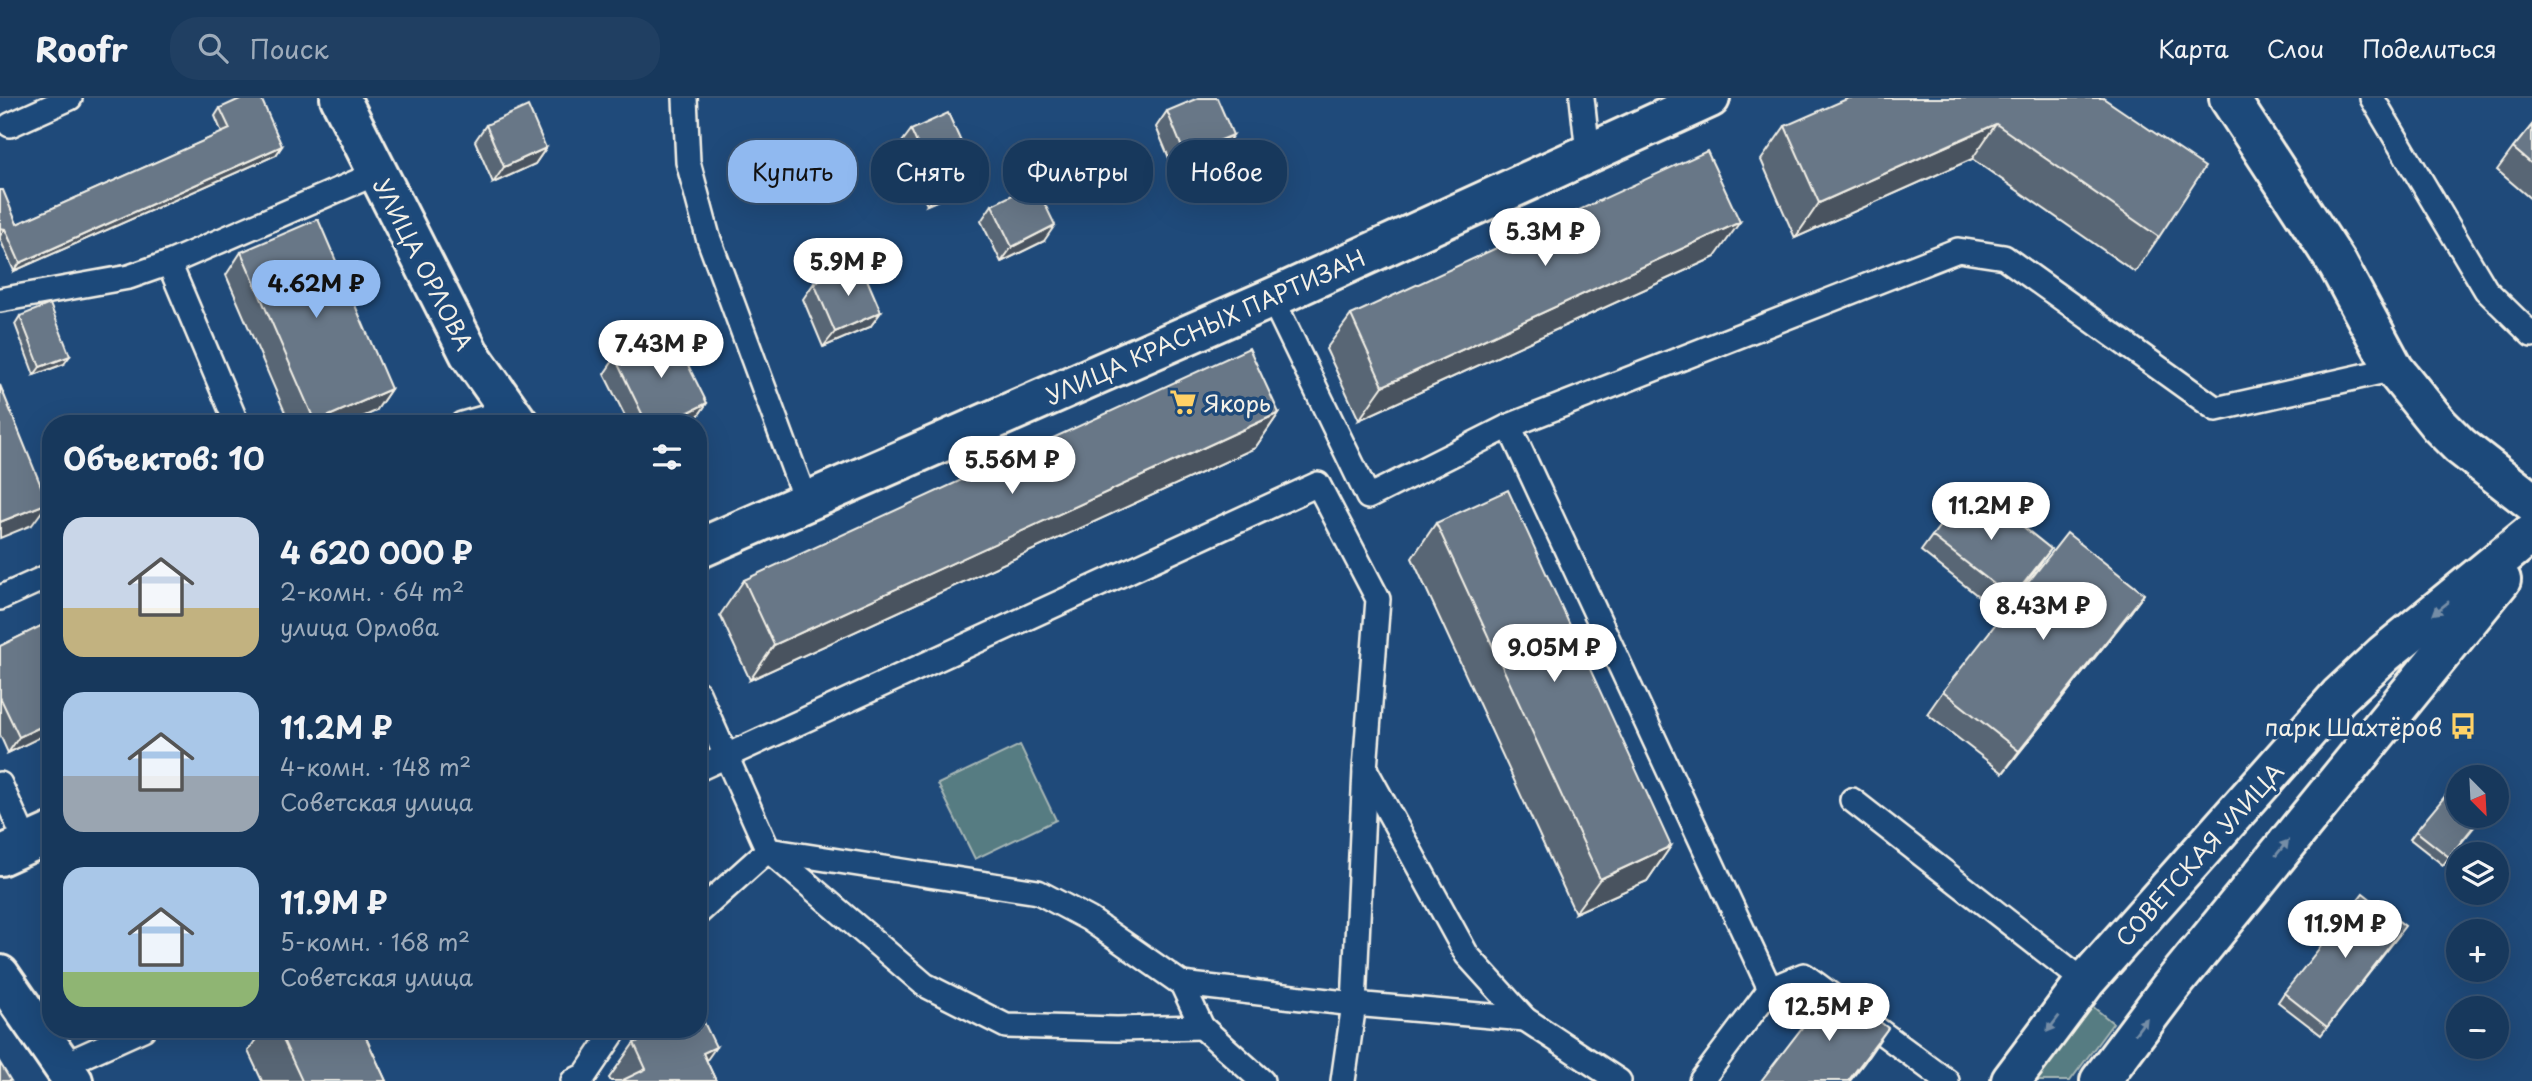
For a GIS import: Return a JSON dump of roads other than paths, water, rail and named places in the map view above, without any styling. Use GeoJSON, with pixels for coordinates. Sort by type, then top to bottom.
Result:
{"type":"FeatureCollection","features":[{"type":"Feature","properties":{"kind":"main road","name":"УЛИЦА ОРЛОВА"},"geometry":{"type":"LineString","coordinates":[[340,98],[469,354],[514,415]]}},
{"type":"Feature","properties":{"kind":"main road","name":"УЛИЦА КРАСНЫХ ПАРТИЗАН"},"geometry":{"type":"LineString","coordinates":[[707,545],[1272,298],[1710,98]]}},
{"type":"Feature","properties":{"kind":"main road"},"geometry":{"type":"LineString","coordinates":[[2229,98],[2338,265],[2394,369],[2460,446],[2532,502]]}},
{"type":"Feature","properties":{"kind":"main road","name":"СОВЕТСКАЯ УЛИЦА"},"geometry":{"type":"LineString","coordinates":[[2011,1081],[2085,982],[2339,696],[2384,654],[2532,533]]}},
{"type":"Feature","properties":{"kind":"main road"},"geometry":{"type":"LineString","coordinates":[[2100,1081],[2178,978],[2532,542]]}},
{"type":"Feature","properties":{"kind":"main road"},"geometry":{"type":"LineString","coordinates":[[0,975],[42,1036]]}},
{"type":"Feature","properties":{"kind":"main road"},"geometry":{"type":"LineString","coordinates":[[44,1038],[68,1073]]}},
{"type":"Feature","properties":{"kind":"lane"},"geometry":{"type":"LineString","coordinates":[[10,125],[70,98]]}},
{"type":"Feature","properties":{"kind":"lane"},"geometry":{"type":"LineString","coordinates":[[685,98],[688,162],[708,237],[806,502]]}},
{"type":"Feature","properties":{"kind":"lane"},"geometry":{"type":"LineString","coordinates":[[1582,98],[1588,153]]}},
{"type":"Feature","properties":{"kind":"lane"},"geometry":{"type":"LineString","coordinates":[[2371,98],[2486,290],[2532,335]]}},
{"type":"Feature","properties":{"kind":"lane"},"geometry":{"type":"LineString","coordinates":[[0,300],[129,277],[377,173]]}},
{"type":"Feature","properties":{"kind":"lane"},"geometry":{"type":"LineString","coordinates":[[1272,298],[1368,497],[1509,426],[1958,250],[2004,257],[2216,409],[2394,369]]}},
{"type":"Feature","properties":{"kind":"lane"},"geometry":{"type":"LineString","coordinates":[[169,262],[233,415]]}},
{"type":"Feature","properties":{"kind":"lane"},"geometry":{"type":"LineString","coordinates":[[1509,426],[1770,989]]}},
{"type":"Feature","properties":{"kind":"lane"},"geometry":{"type":"LineString","coordinates":[[707,765],[1318,484],[1378,599],[1364,769],[1354,1004],[1343,1081]]}},
{"type":"Feature","properties":{"kind":"lane"},"geometry":{"type":"LineString","coordinates":[[0,598],[42,579]]}},
{"type":"Feature","properties":{"kind":"lane"},"geometry":{"type":"LineString","coordinates":[[707,713],[768,850],[925,985],[1006,1026],[1116,1029],[1202,1027]]}},
{"type":"Feature","properties":{"kind":"lane"},"geometry":{"type":"LineString","coordinates":[[1364,769],[1467,955],[1525,1019],[1619,1081]]}},
{"type":"Feature","properties":{"kind":"lane"},"geometry":{"type":"LineString","coordinates":[[0,784],[26,844]]}},
{"type":"Feature","properties":{"kind":"lane"},"geometry":{"type":"LineString","coordinates":[[1852,800],[2085,982]]}},
{"type":"Feature","properties":{"kind":"lane"},"geometry":{"type":"LineString","coordinates":[[707,905],[768,850]]}},
{"type":"Feature","properties":{"kind":"lane"},"geometry":{"type":"LineString","coordinates":[[768,850],[1038,892],[1089,919],[1182,984],[1354,1004],[1525,1019]]}},
{"type":"Feature","properties":{"kind":"lane"},"geometry":{"type":"LineString","coordinates":[[1701,1081],[1770,989],[1804,975],[1947,1081]]}},
{"type":"Feature","properties":{"kind":"lane"},"geometry":{"type":"LineString","coordinates":[[1182,984],[1202,1027],[1262,1081]]}},
{"type":"Feature","properties":{"kind":"lane"},"geometry":{"type":"LineString","coordinates":[[68,1073],[128,1038]]}},
{"type":"Feature","properties":{"kind":"lane"},"geometry":{"type":"LineString","coordinates":[[573,1081],[584,1075],[610,1038]]}},
{"type":"Feature","properties":{"kind":"place","name":"Якорь"},"geometry":{"type":"Point","coordinates":[1183,402]}},
{"type":"Feature","properties":{"kind":"place","name":"парк Шахтёров"},"geometry":{"type":"Point","coordinates":[2463,726]}}]}
